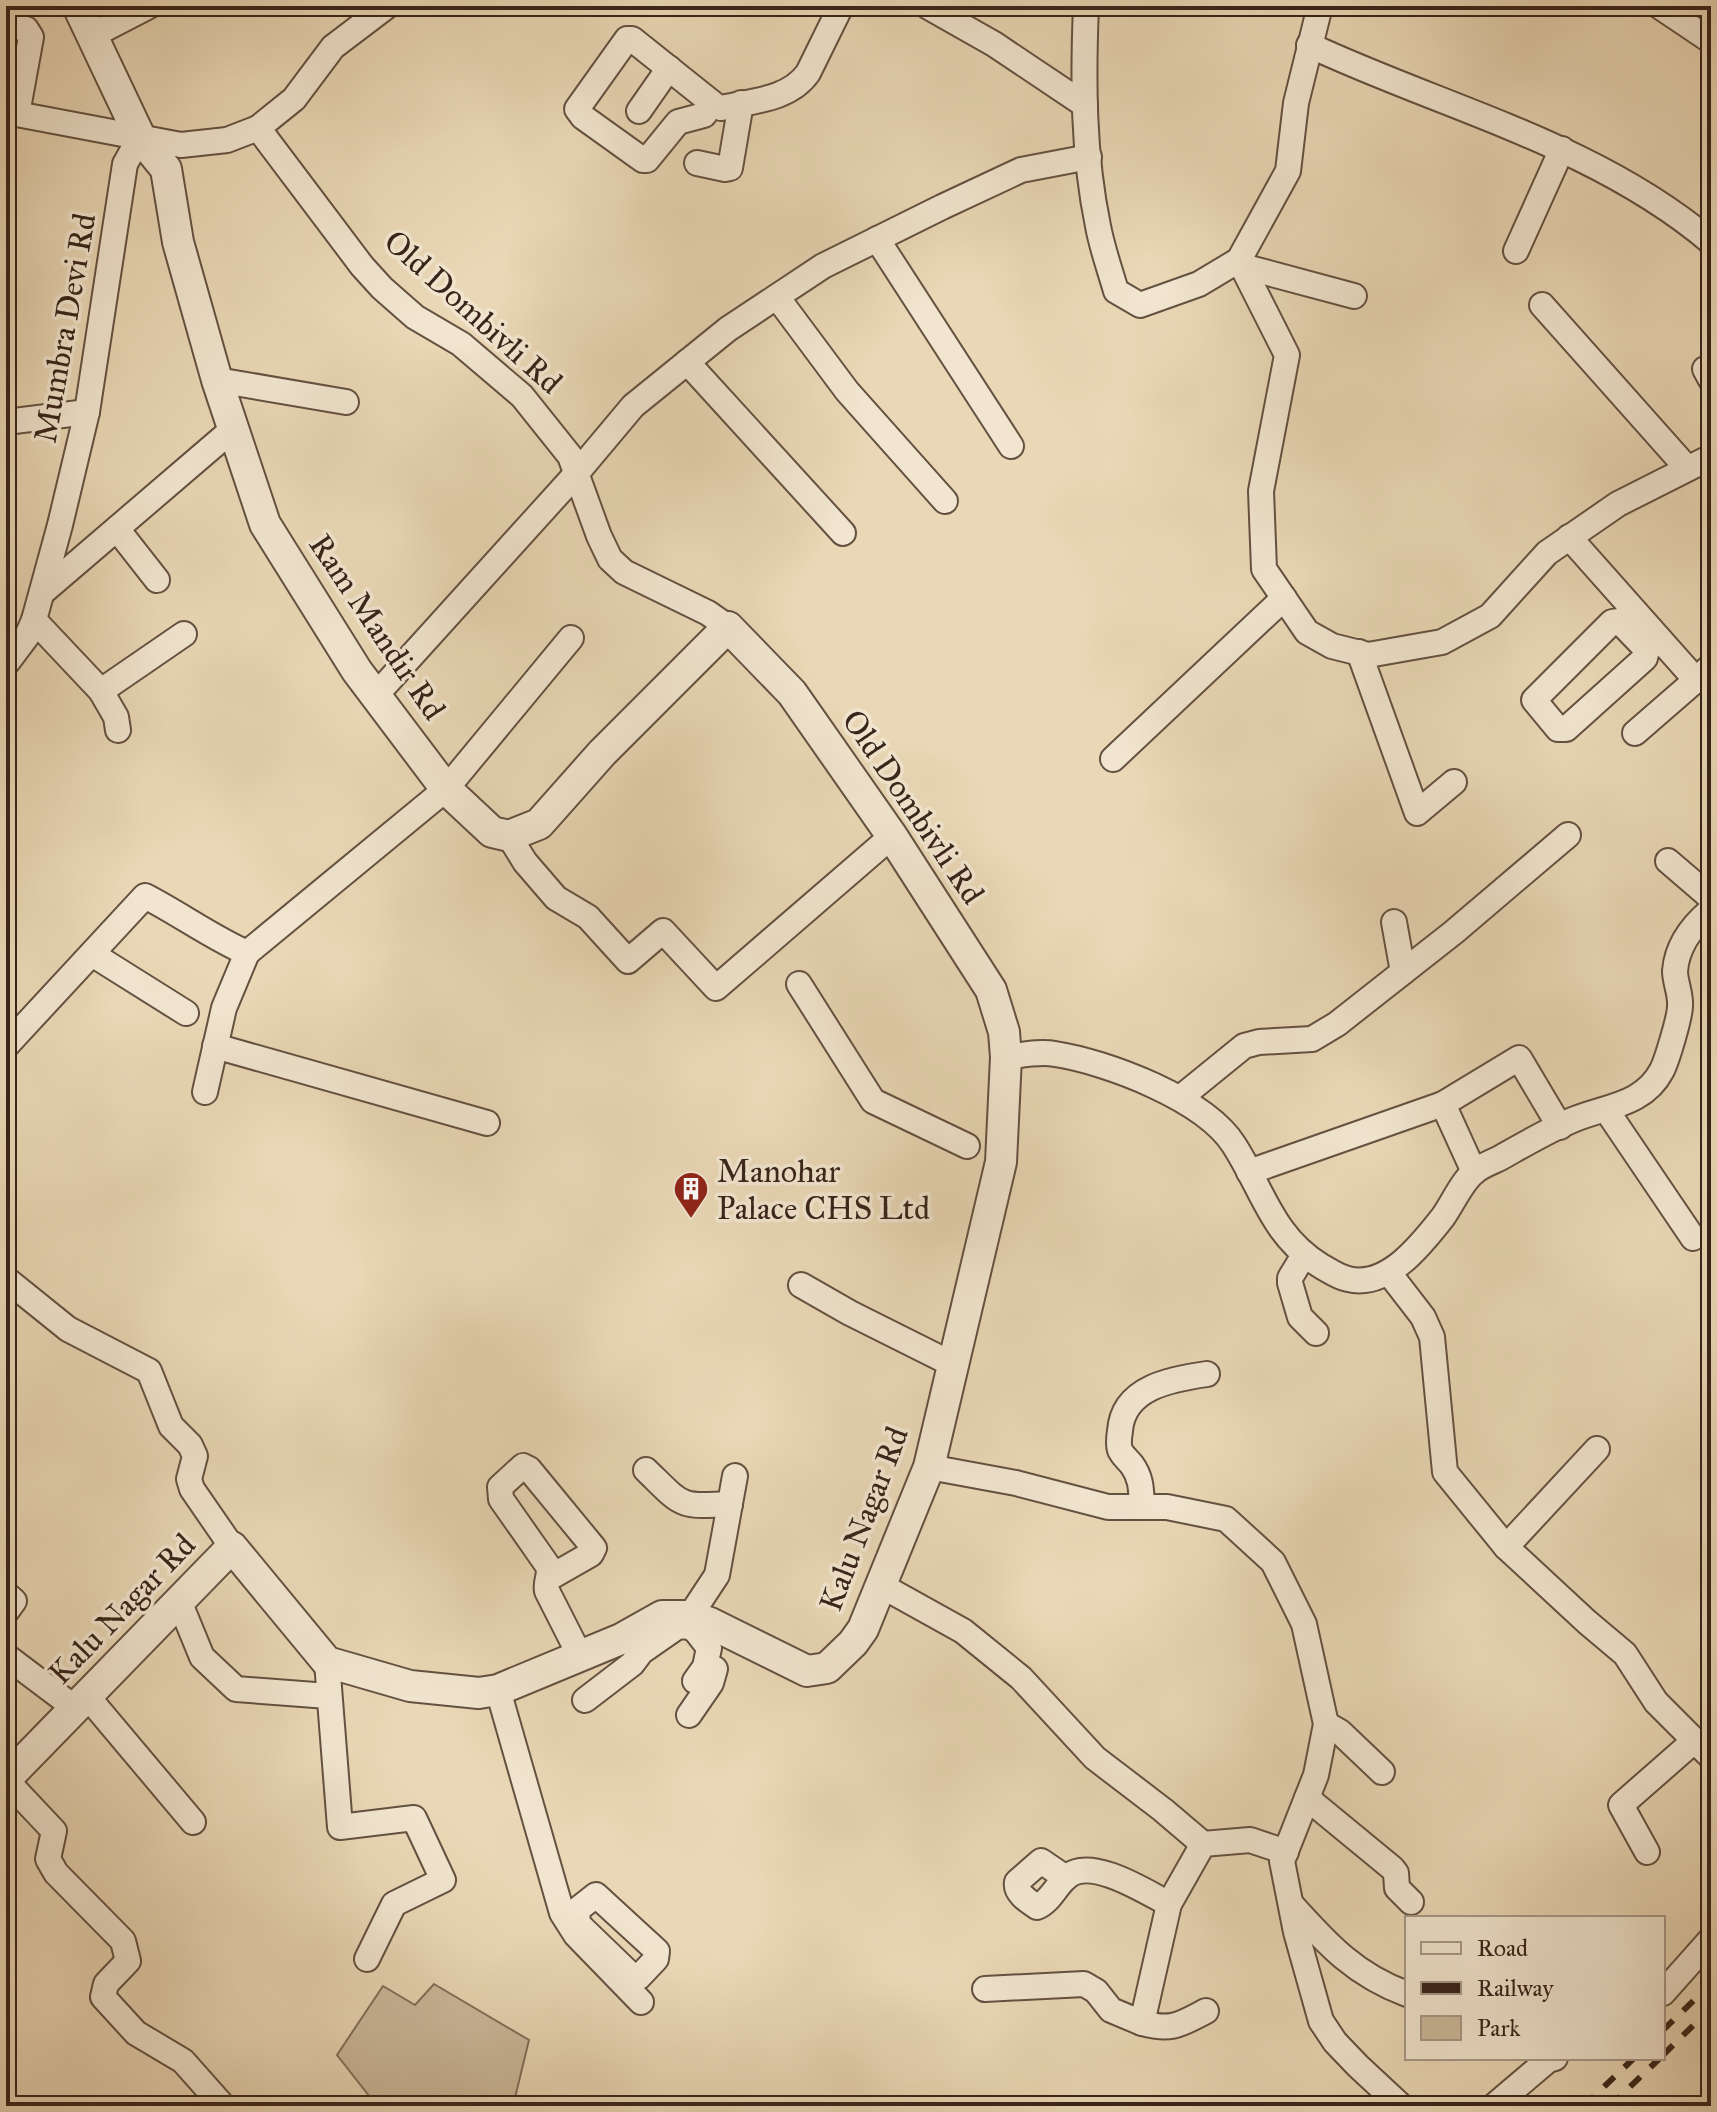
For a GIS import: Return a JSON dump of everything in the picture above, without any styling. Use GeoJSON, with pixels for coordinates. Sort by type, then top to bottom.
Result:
{"type":"FeatureCollection","features":[{"type":"Feature","properties":{"kind":"street","name":"Ram Mandir Rd"},"geometry":{"type":"LineString","coordinates":[[78,6],[140,137],[166,169],[178,242],[217,380],[265,524],[357,671],[446,789],[492,832],[509,836]]}},
{"type":"Feature","properties":{"kind":"street"},"geometry":{"type":"LineString","coordinates":[[93,35],[149,6]]}},
{"type":"Feature","properties":{"kind":"street"},"geometry":{"type":"LineString","coordinates":[[6,25],[26,29],[31,37],[12,106],[181,145],[227,140],[258,128],[294,99],[333,47],[387,6]]}},
{"type":"Feature","properties":{"kind":"street"},"geometry":{"type":"LineString","coordinates":[[711,104],[704,115],[678,122],[647,160],[578,114],[577,109],[627,39],[632,39],[711,104],[721,108],[781,94],[802,82],[841,6]]}},
{"type":"Feature","properties":{"kind":"street"},"geometry":{"type":"LineString","coordinates":[[927,6],[994,44],[1085,105]]}},
{"type":"Feature","properties":{"kind":"street"},"geometry":{"type":"LineString","coordinates":[[1086,6],[1085,105],[1098,227],[1116,291],[1140,305],[1199,284],[1240,263],[1288,171],[1296,103],[1320,6]]}},
{"type":"Feature","properties":{"kind":"street"},"geometry":{"type":"LineString","coordinates":[[1659,6],[1688,14],[1711,41]]}},
{"type":"Feature","properties":{"kind":"street"},"geometry":{"type":"LineString","coordinates":[[1309,45],[1562,149],[1677,213],[1711,242]]}},
{"type":"Feature","properties":{"kind":"street"},"geometry":{"type":"LineString","coordinates":[[639,111],[669,68]]}},
{"type":"Feature","properties":{"kind":"street"},"geometry":{"type":"LineString","coordinates":[[697,163],[730,168],[741,103]]}},
{"type":"Feature","properties":{"kind":"street","name":"Old Dombivli Rd"},"geometry":{"type":"LineString","coordinates":[[258,128],[382,288],[415,317],[461,344],[522,396],[570,456],[610,559],[624,572],[708,613],[728,627],[792,693],[892,836],[991,990],[1004,1032],[1006,1057]]}},
{"type":"Feature","properties":{"kind":"street","name":"Mumbra Devi Rd"},"geometry":{"type":"LineString","coordinates":[[6,664],[27,636],[44,591],[87,412],[125,164],[140,137]]}},
{"type":"Feature","properties":{"kind":"street"},"geometry":{"type":"LineString","coordinates":[[1516,251],[1562,149]]}},
{"type":"Feature","properties":{"kind":"street"},"geometry":{"type":"LineString","coordinates":[[376,695],[576,474],[633,406],[728,329],[823,266],[1021,170],[1089,157]]}},
{"type":"Feature","properties":{"kind":"street"},"geometry":{"type":"LineString","coordinates":[[877,239],[1011,446]]}},
{"type":"Feature","properties":{"kind":"street"},"geometry":{"type":"LineString","coordinates":[[1240,263],[1354,296]]}},
{"type":"Feature","properties":{"kind":"street"},"geometry":{"type":"LineString","coordinates":[[1240,263],[1287,355],[1261,491],[1264,569],[1307,632],[1332,646],[1368,655],[1442,642],[1490,616],[1547,553],[1569,537],[1618,504],[1711,457]]}},
{"type":"Feature","properties":{"kind":"street"},"geometry":{"type":"LineString","coordinates":[[777,297],[847,391],[945,501]]}},
{"type":"Feature","properties":{"kind":"street"},"geometry":{"type":"LineString","coordinates":[[1542,305],[1687,468]]}},
{"type":"Feature","properties":{"kind":"street"},"geometry":{"type":"LineString","coordinates":[[687,362],[843,533]]}},
{"type":"Feature","properties":{"kind":"street"},"geometry":{"type":"LineString","coordinates":[[217,380],[346,402]]}},
{"type":"Feature","properties":{"kind":"street"},"geometry":{"type":"LineString","coordinates":[[6,422],[87,412]]}},
{"type":"Feature","properties":{"kind":"street"},"geometry":{"type":"LineString","coordinates":[[44,591],[233,429]]}},
{"type":"Feature","properties":{"kind":"street"},"geometry":{"type":"LineString","coordinates":[[117,529],[157,580]]}},
{"type":"Feature","properties":{"kind":"street"},"geometry":{"type":"LineString","coordinates":[[1569,537],[1653,645]]}},
{"type":"Feature","properties":{"kind":"street"},"geometry":{"type":"LineString","coordinates":[[1113,759],[1284,598]]}},
{"type":"Feature","properties":{"kind":"street"},"geometry":{"type":"LineString","coordinates":[[34,620],[101,691],[116,717],[118,730]]}},
{"type":"Feature","properties":{"kind":"street"},"geometry":{"type":"LineString","coordinates":[[1635,733],[1704,673],[1653,645],[1619,621],[1612,622],[1534,700],[1562,730],[1645,658],[1653,645]]}},
{"type":"Feature","properties":{"kind":"street"},"geometry":{"type":"LineString","coordinates":[[728,627],[602,753],[539,824],[509,836],[525,862],[556,898],[588,917],[628,961],[663,931],[716,988],[892,836]]}},
{"type":"Feature","properties":{"kind":"street"},"geometry":{"type":"LineString","coordinates":[[101,691],[184,634]]}},
{"type":"Feature","properties":{"kind":"street"},"geometry":{"type":"LineString","coordinates":[[205,1092],[224,1008],[247,953],[446,789],[571,638]]}},
{"type":"Feature","properties":{"kind":"street"},"geometry":{"type":"LineString","coordinates":[[1359,652],[1417,813],[1454,782]]}},
{"type":"Feature","properties":{"kind":"street"},"geometry":{"type":"LineString","coordinates":[[1180,1098],[1244,1046],[1259,1042],[1312,1039],[1337,1024],[1568,835]]}},
{"type":"Feature","properties":{"kind":"street"},"geometry":{"type":"LineString","coordinates":[[1668,861],[1711,898]]}},
{"type":"Feature","properties":{"kind":"street"},"geometry":{"type":"LineString","coordinates":[[6,1046],[145,896],[212,937],[247,953]]}},
{"type":"Feature","properties":{"kind":"street"},"geometry":{"type":"LineString","coordinates":[[1006,1057],[1052,1053],[1102,1066],[1180,1098],[1221,1129],[1234,1144],[1289,1241],[1304,1255],[1340,1277],[1357,1282],[1369,1281],[1389,1273],[1442,1217],[1474,1172],[1577,1118],[1607,1111],[1631,1100],[1654,1082],[1663,1068],[1680,1010],[1675,972],[1681,950],[1693,926],[1711,910]]}},
{"type":"Feature","properties":{"kind":"street"},"geometry":{"type":"LineString","coordinates":[[1394,922],[1403,972]]}},
{"type":"Feature","properties":{"kind":"street"},"geometry":{"type":"LineString","coordinates":[[92,954],[186,1013]]}},
{"type":"Feature","properties":{"kind":"street"},"geometry":{"type":"LineString","coordinates":[[799,984],[873,1101],[967,1146],[978,1143],[1002,1155]]}},
{"type":"Feature","properties":{"kind":"street"},"geometry":{"type":"LineString","coordinates":[[215,1046],[487,1123]]}},
{"type":"Feature","properties":{"kind":"street","name":"Kalu Nagar Rd"},"geometry":{"type":"LineString","coordinates":[[690,1616],[807,1671],[827,1668],[863,1629],[929,1467],[1002,1155],[1006,1057]]}},
{"type":"Feature","properties":{"kind":"street"},"geometry":{"type":"LineString","coordinates":[[1249,1172],[1443,1104],[1519,1058],[1560,1127]]}},
{"type":"Feature","properties":{"kind":"street"},"geometry":{"type":"LineString","coordinates":[[1443,1104],[1474,1172]]}},
{"type":"Feature","properties":{"kind":"street"},"geometry":{"type":"LineString","coordinates":[[1607,1111],[1693,1238]]}},
{"type":"Feature","properties":{"kind":"street"},"geometry":{"type":"LineString","coordinates":[[1304,1255],[1290,1283],[1300,1317],[1316,1333]]}},
{"type":"Feature","properties":{"kind":"street"},"geometry":{"type":"LineString","coordinates":[[1389,1273],[1423,1317],[1432,1337],[1445,1472],[1506,1547],[1625,1654],[1656,1702],[1704,1747],[1621,1805],[1647,1852]]}},
{"type":"Feature","properties":{"kind":"street"},"geometry":{"type":"LineString","coordinates":[[6,1279],[68,1329],[149,1371],[171,1426],[190,1445],[195,1456],[189,1479],[192,1489],[232,1547]]}},
{"type":"Feature","properties":{"kind":"street"},"geometry":{"type":"LineString","coordinates":[[801,1285],[952,1364]]}},
{"type":"Feature","properties":{"kind":"street"},"geometry":{"type":"LineString","coordinates":[[1142,1507],[1141,1480],[1120,1451],[1121,1422],[1125,1409],[1156,1385],[1207,1374]]}},
{"type":"Feature","properties":{"kind":"street"},"geometry":{"type":"LineString","coordinates":[[1506,1547],[1597,1449]]}},
{"type":"Feature","properties":{"kind":"street"},"geometry":{"type":"LineString","coordinates":[[549,1578],[548,1566],[501,1499],[499,1491],[523,1466],[529,1469],[594,1548],[591,1554],[545,1583],[580,1656]]}},
{"type":"Feature","properties":{"kind":"street"},"geometry":{"type":"LineString","coordinates":[[929,1467],[1016,1483],[1108,1507],[1167,1507],[1226,1519],[1273,1562],[1304,1624],[1326,1724],[1316,1775],[1282,1861],[1290,1903],[1321,2021],[1335,2042],[1401,2106]]}},
{"type":"Feature","properties":{"kind":"street"},"geometry":{"type":"LineString","coordinates":[[646,1470],[679,1502],[695,1506],[730,1504]]}},
{"type":"Feature","properties":{"kind":"street"},"geometry":{"type":"LineString","coordinates":[[585,1700],[632,1656],[662,1616],[690,1616],[717,1575],[735,1476]]}},
{"type":"Feature","properties":{"kind":"street","name":"Kalu Nagar Rd"},"geometry":{"type":"LineString","coordinates":[[6,1780],[232,1547],[327,1662]]}},
{"type":"Feature","properties":{"kind":"street"},"geometry":{"type":"LineString","coordinates":[[882,1586],[963,1631],[1021,1678],[1095,1758],[1203,1844],[1250,1840],[1286,1852]]}},
{"type":"Feature","properties":{"kind":"street"},"geometry":{"type":"LineString","coordinates":[[6,1594],[14,1601],[6,1612]]}},
{"type":"Feature","properties":{"kind":"street"},"geometry":{"type":"LineString","coordinates":[[179,1601],[202,1657],[236,1689],[328,1696]]}},
{"type":"Feature","properties":{"kind":"street"},"geometry":{"type":"LineString","coordinates":[[367,1959],[394,1904],[443,1880],[414,1818],[340,1827],[327,1662],[410,1686],[479,1693],[498,1690],[580,1656],[632,1656],[677,1627],[687,1626],[695,1630],[709,1648],[705,1667],[695,1681]]}},
{"type":"Feature","properties":{"kind":"street"},"geometry":{"type":"LineString","coordinates":[[689,1715],[711,1683],[725,1630]]}},
{"type":"Feature","properties":{"kind":"street"},"geometry":{"type":"LineString","coordinates":[[6,1656],[81,1702],[193,1822]]}},
{"type":"Feature","properties":{"kind":"street"},"geometry":{"type":"LineString","coordinates":[[498,1690],[562,1913],[576,1935],[626,1978],[641,2002]]}},
{"type":"Feature","properties":{"kind":"street"},"geometry":{"type":"LineString","coordinates":[[1326,1724],[1340,1732],[1382,1772]]}},
{"type":"Feature","properties":{"kind":"street"},"geometry":{"type":"LineString","coordinates":[[6,1780],[54,1831],[48,1859],[56,1873],[123,1941],[128,1961],[106,1984],[103,1997],[136,2033],[183,2061],[223,2106]]}},
{"type":"Feature","properties":{"kind":"street"},"geometry":{"type":"LineString","coordinates":[[1307,1798],[1392,1868],[1396,1873],[1397,1888],[1411,1902]]}},
{"type":"Feature","properties":{"kind":"street"},"geometry":{"type":"LineString","coordinates":[[1142,2023],[1169,1904],[1203,1844]]}},
{"type":"Feature","properties":{"kind":"street"},"geometry":{"type":"LineString","coordinates":[[1066,1878],[1077,1871],[1108,1873],[1169,1904]]}},
{"type":"Feature","properties":{"kind":"street"},"geometry":{"type":"LineString","coordinates":[[1290,1903],[1329,1947],[1358,1971],[1405,1993]]}},
{"type":"Feature","properties":{"kind":"street"},"geometry":{"type":"LineString","coordinates":[[1665,1991],[1711,1939]]}},
{"type":"Feature","properties":{"kind":"street"},"geometry":{"type":"LineString","coordinates":[[985,1989],[1084,1984],[1096,1991],[1111,2010],[1164,2029],[1206,2011]]}},
{"type":"Feature","properties":{"kind":"street"},"geometry":{"type":"LineString","coordinates":[[1494,2106],[1548,2060]]}},
{"type":"Feature","properties":{"kind":"green space"},"geometry":{"type":"Polygon","coordinates":[[[434,1984],[529,2040],[513,2106],[377,2106],[337,2055],[383,1986],[415,2005],[434,1984]]]}},
{"type":"Feature","properties":{"kind":"railway"},"geometry":{"type":"LineString","coordinates":[[1665,2028],[1711,1984]]}},
{"type":"Feature","properties":{"kind":"railway"},"geometry":{"type":"LineString","coordinates":[[1665,2053],[1711,2008]]}},
{"type":"Feature","properties":{"kind":"railway"},"geometry":{"type":"LineString","coordinates":[[1584,2106],[1632,2060]]}},
{"type":"Feature","properties":{"kind":"railway"},"geometry":{"type":"LineString","coordinates":[[1610,2106],[1658,2060]]}},
{"type":"Feature","properties":{"kind":"place","name":"Manohar Palace CHS Ltd"},"geometry":{"type":"Point","coordinates":[691,1220]}}]}
